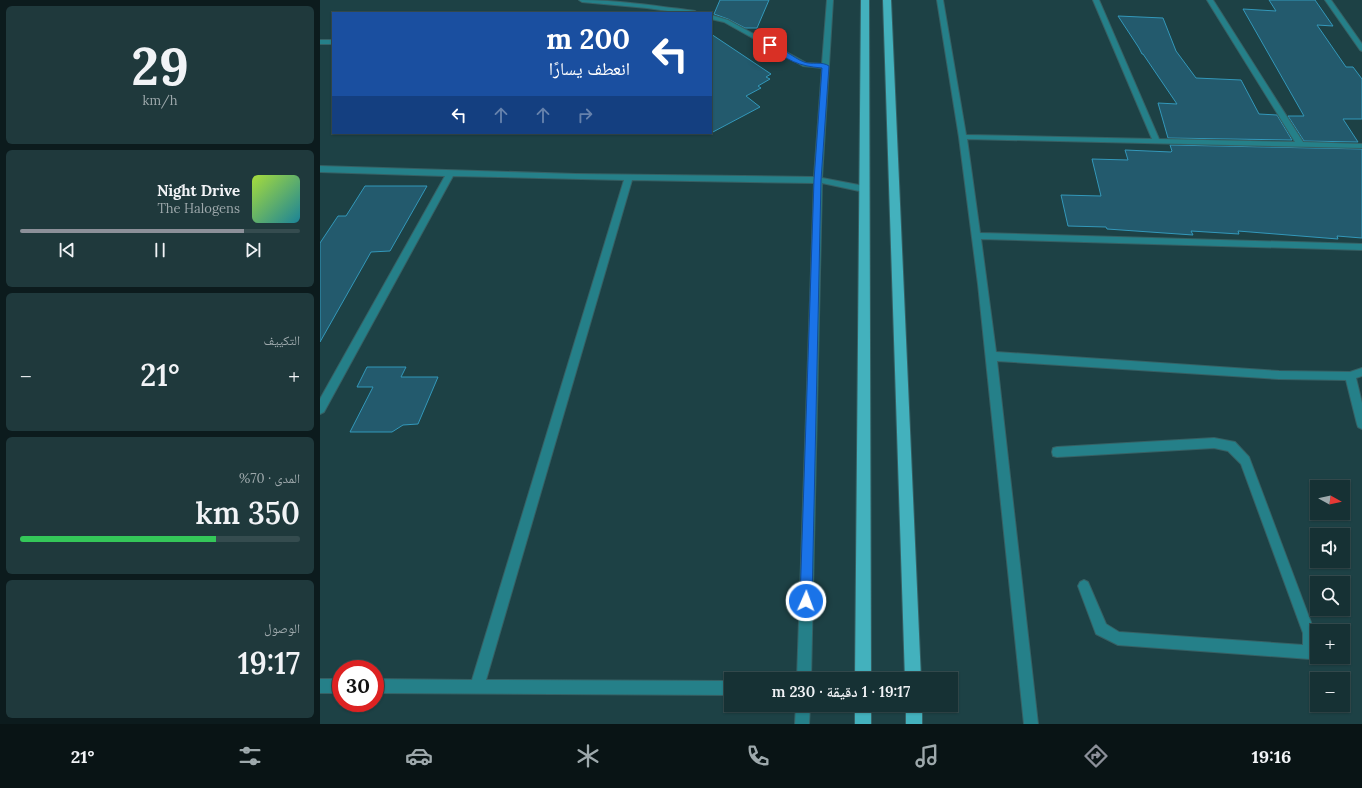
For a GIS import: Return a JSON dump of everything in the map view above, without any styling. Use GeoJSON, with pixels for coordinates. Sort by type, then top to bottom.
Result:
{"type":"FeatureCollection","features":[{"type":"Feature","properties":{"kind":"highway"},"geometry":{"type":"LineString","coordinates":[[863,672],[865,0]]}},
{"type":"Feature","properties":{"kind":"highway"},"geometry":{"type":"LineString","coordinates":[[888,0],[913,672]]}},
{"type":"Feature","properties":{"kind":"highway"},"geometry":{"type":"LineString","coordinates":[[863,712],[863,724]]}},
{"type":"Feature","properties":{"kind":"highway"},"geometry":{"type":"LineString","coordinates":[[914,712],[914,724]]}},
{"type":"Feature","properties":{"kind":"street"},"geometry":{"type":"LineString","coordinates":[[582,0],[636,3],[689,12]]}},
{"type":"Feature","properties":{"kind":"street"},"geometry":{"type":"LineString","coordinates":[[804,672],[818,180],[830,0]]}},
{"type":"Feature","properties":{"kind":"street"},"geometry":{"type":"LineString","coordinates":[[940,0],[963,137],[976,236],[991,356],[1032,724]]}},
{"type":"Feature","properties":{"kind":"street"},"geometry":{"type":"LineString","coordinates":[[1096,0],[1156,140]]}},
{"type":"Feature","properties":{"kind":"street"},"geometry":{"type":"LineString","coordinates":[[1210,0],[1300,144]]}},
{"type":"Feature","properties":{"kind":"street"},"geometry":{"type":"LineString","coordinates":[[1328,0],[1362,49]]}},
{"type":"Feature","properties":{"kind":"street"},"geometry":{"type":"LineString","coordinates":[[631,12],[636,3]]}},
{"type":"Feature","properties":{"kind":"street"},"geometry":{"type":"LineString","coordinates":[[712,17],[726,21],[805,65],[826,66]]}},
{"type":"Feature","properties":{"kind":"street"},"geometry":{"type":"LineString","coordinates":[[320,42],[332,42]]}},
{"type":"Feature","properties":{"kind":"street"},"geometry":{"type":"LineString","coordinates":[[963,137],[1156,140],[1362,146]]}},
{"type":"Feature","properties":{"kind":"street"},"geometry":{"type":"LineString","coordinates":[[320,169],[450,174],[818,180],[864,189]]}},
{"type":"Feature","properties":{"kind":"street"},"geometry":{"type":"LineString","coordinates":[[320,409],[450,174]]}},
{"type":"Feature","properties":{"kind":"street"},"geometry":{"type":"LineString","coordinates":[[477,686],[629,177]]}},
{"type":"Feature","properties":{"kind":"street"},"geometry":{"type":"LineString","coordinates":[[976,236],[1362,247]]}},
{"type":"Feature","properties":{"kind":"street"},"geometry":{"type":"LineString","coordinates":[[991,356],[1279,375],[1350,376],[1362,372]]}},
{"type":"Feature","properties":{"kind":"street"},"geometry":{"type":"LineString","coordinates":[[1350,376],[1362,424]]}},
{"type":"Feature","properties":{"kind":"street"},"geometry":{"type":"LineString","coordinates":[[1057,452],[1214,443],[1231,446],[1245,461],[1309,633],[1310,652],[1118,638],[1101,629],[1084,586]]}},
{"type":"Feature","properties":{"kind":"street"},"geometry":{"type":"LineString","coordinates":[[320,686],[332,686]]}},
{"type":"Feature","properties":{"kind":"street"},"geometry":{"type":"LineString","coordinates":[[384,686],[724,688]]}},
{"type":"Feature","properties":{"kind":"street"},"geometry":{"type":"LineString","coordinates":[[802,724],[803,712]]}},
{"type":"Feature","properties":{"kind":"building"},"geometry":{"type":"Polygon","coordinates":[[[720,0],[769,0],[757,28],[745,28],[728,19],[714,14],[720,0]]]}},
{"type":"Feature","properties":{"kind":"building"},"geometry":{"type":"Polygon","coordinates":[[[1269,0],[1315,0],[1333,26],[1317,25],[1346,67],[1353,67],[1362,79],[1362,119],[1343,119],[1358,142],[1304,141],[1288,116],[1304,116],[1243,9],[1276,11],[1269,0]]]}},
{"type":"Feature","properties":{"kind":"building"},"geometry":{"type":"Polygon","coordinates":[[[1118,16],[1163,18],[1176,51],[1196,78],[1241,80],[1259,114],[1277,115],[1292,140],[1168,138],[1158,103],[1177,104],[1142,54],[1118,16]]]}},
{"type":"Feature","properties":{"kind":"building"},"geometry":{"type":"Polygon","coordinates":[[[712,35],[771,74],[766,77],[770,79],[758,86],[761,88],[746,96],[760,107],[712,132],[712,35]]]}},
{"type":"Feature","properties":{"kind":"building"},"geometry":{"type":"Polygon","coordinates":[[[1170,145],[1362,149],[1362,238],[1337,236],[1338,239],[1238,231],[1239,234],[1191,231],[1193,235],[1107,229],[1106,227],[1068,226],[1061,195],[1101,196],[1092,159],[1128,160],[1125,150],[1171,152],[1170,145]]]}},
{"type":"Feature","properties":{"kind":"building"},"geometry":{"type":"Polygon","coordinates":[[[365,186],[427,186],[390,251],[371,252],[320,342],[320,243],[338,216],[346,216],[365,186]]]}},
{"type":"Feature","properties":{"kind":"building"},"geometry":{"type":"Polygon","coordinates":[[[367,367],[406,367],[401,377],[438,377],[418,424],[403,425],[392,432],[350,432],[373,387],[357,387],[367,367]]]}},
{"type":"Feature","properties":{"kind":"route"},"geometry":{"type":"LineString","coordinates":[[770,45],[790,58],[805,65],[826,66],[818,180],[806,601]]}}]}
